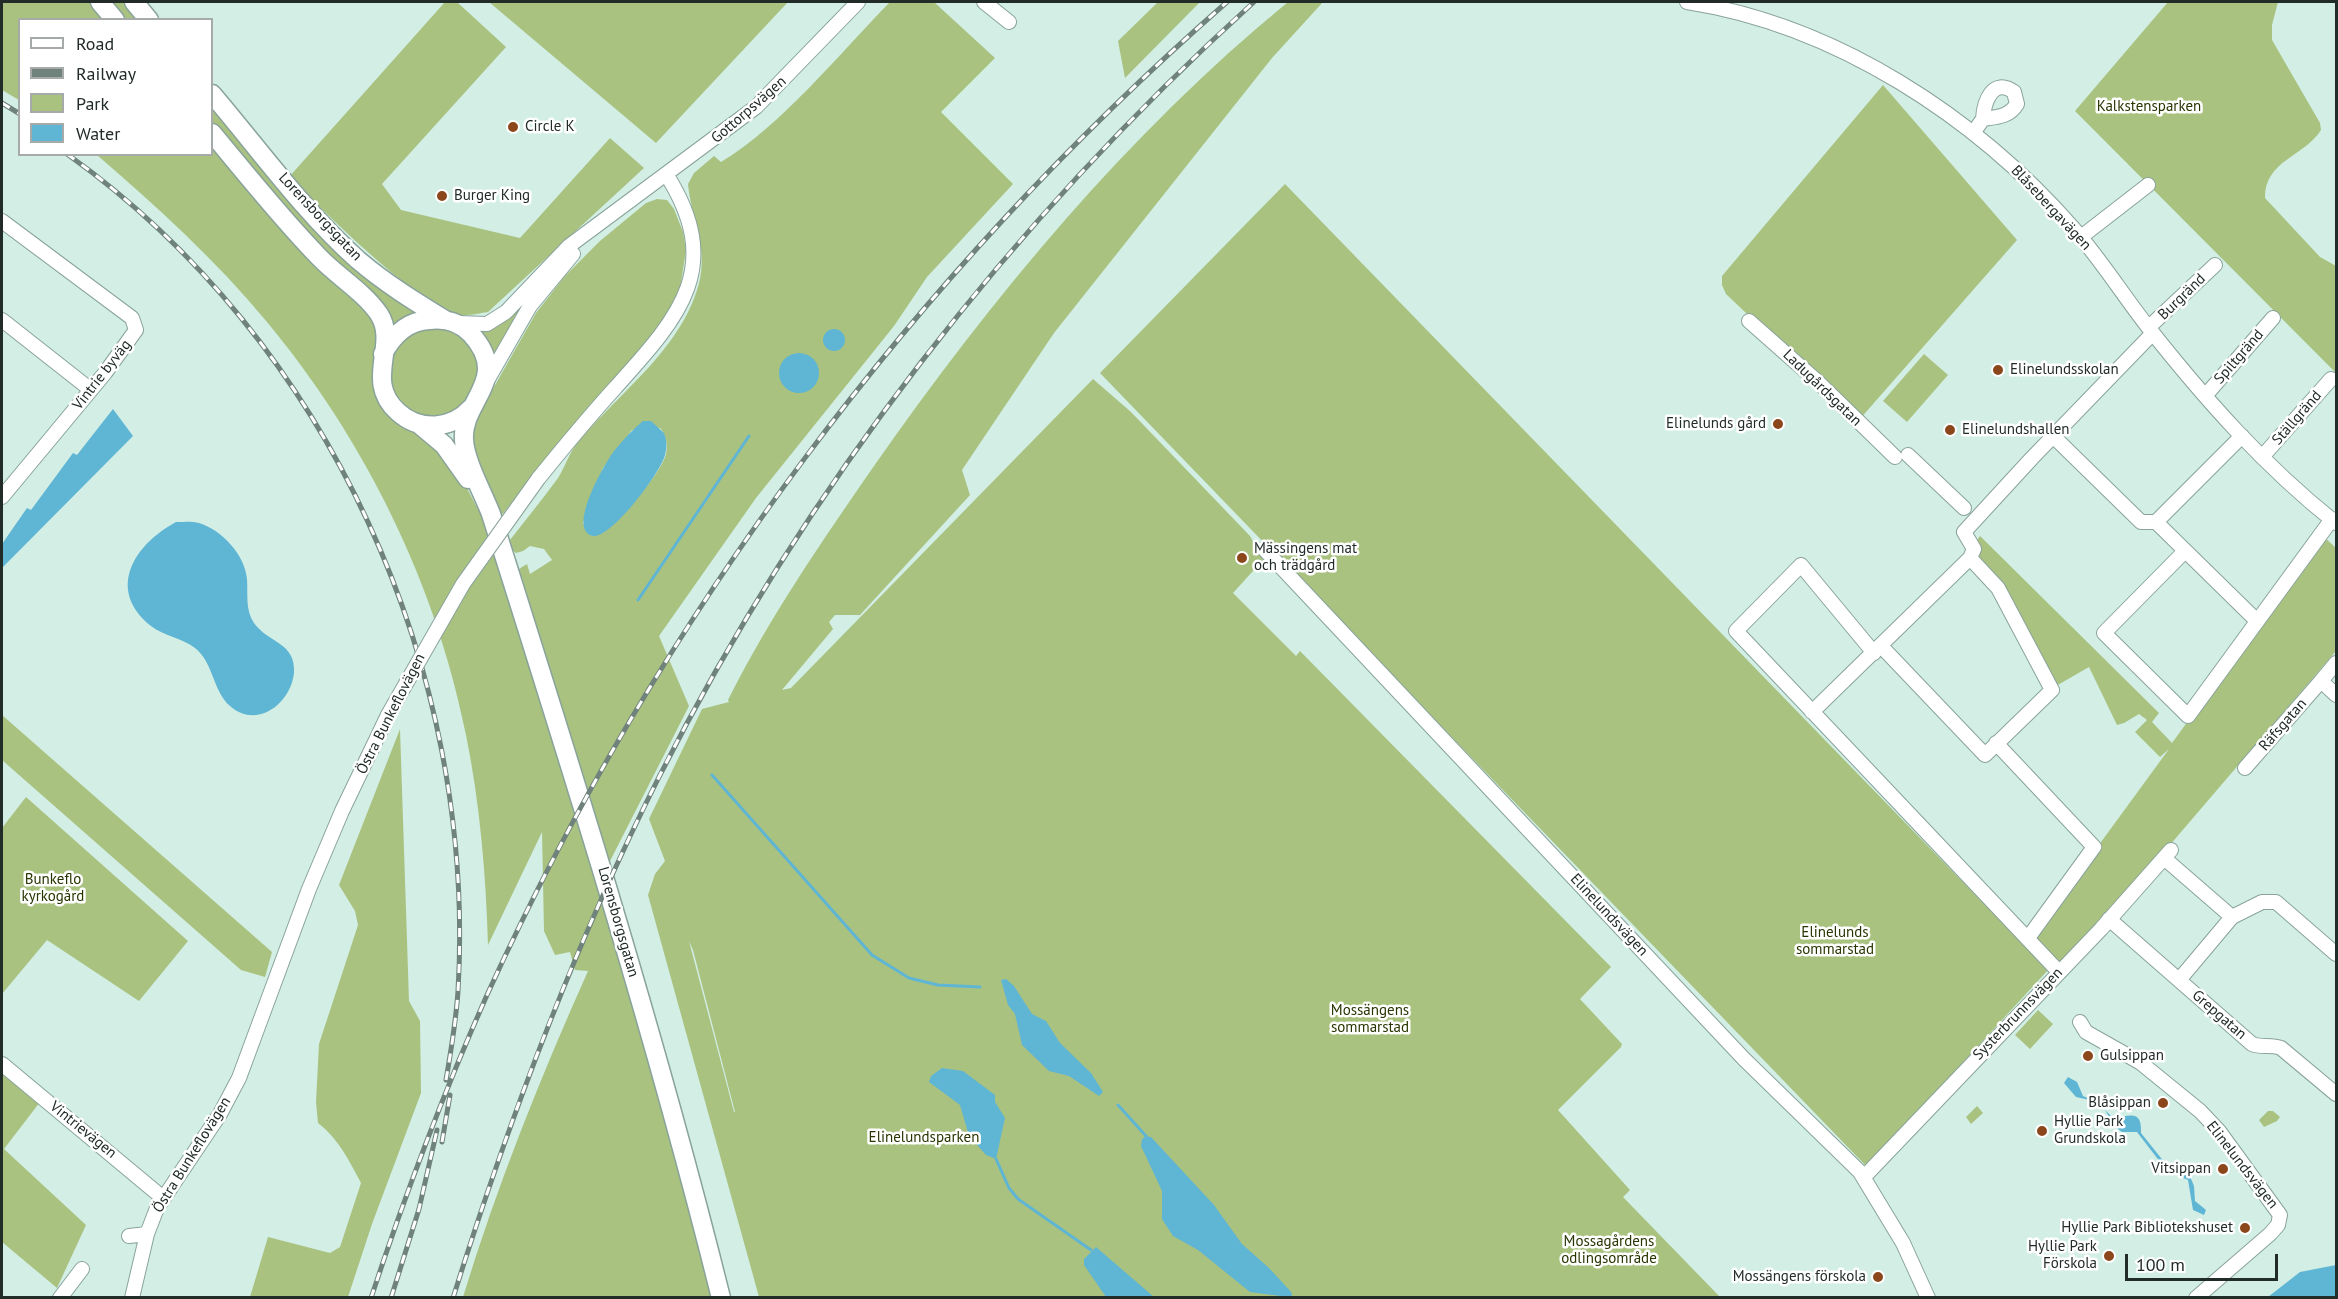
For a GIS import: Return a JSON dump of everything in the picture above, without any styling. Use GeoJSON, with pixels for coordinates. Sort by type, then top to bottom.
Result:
{"type":"FeatureCollection","features":[{"type":"Feature","properties":{"kind":"main road"},"geometry":{"type":"LineString","coordinates":[[134,2],[147,18]]}},
{"type":"Feature","properties":{"kind":"main road","name":"Lorensborgsgatan"},"geometry":{"type":"LineString","coordinates":[[213,95],[325,226],[358,259],[407,298],[468,331],[480,346],[485,361],[485,384],[464,428],[464,442],[503,550],[608,886],[654,1046],[721,1298]]}},
{"type":"Feature","properties":{"kind":"main road","name":"Lorensborgsgatan"},"geometry":{"type":"LineString","coordinates":[[213,134],[299,236],[379,314],[386,337],[381,374],[385,395],[398,412],[418,423],[444,445],[465,472],[503,550]]}},
{"type":"Feature","properties":{"kind":"main road"},"geometry":{"type":"LineString","coordinates":[[383,354],[393,338],[407,326],[420,320],[450,321]]}},
{"type":"Feature","properties":{"kind":"main road","name":"Lorensborgsgatan"},"geometry":{"type":"LineString","coordinates":[[418,423],[436,426],[455,422],[476,403]]}},
{"type":"Feature","properties":{"kind":"street","name":"Gottorpsvägen"},"geometry":{"type":"LineString","coordinates":[[450,321],[476,326],[496,320],[569,246],[756,107],[858,2]]}},
{"type":"Feature","properties":{"kind":"street"},"geometry":{"type":"LineString","coordinates":[[984,2],[1009,22]]}},
{"type":"Feature","properties":{"kind":"street","name":"Blåsebergavägen"},"geometry":{"type":"LineString","coordinates":[[1687,2],[1720,7],[1785,26],[1836,49],[1888,76],[1973,133],[2020,173],[2081,237],[2151,330],[2205,396],[2242,436],[2262,457],[2334,521]]}},
{"type":"Feature","properties":{"kind":"street"},"geometry":{"type":"LineString","coordinates":[[1973,133],[1983,118]]}},
{"type":"Feature","properties":{"kind":"street","name":"Östra Bunkeflovägen"},"geometry":{"type":"LineString","coordinates":[[132,1298],[147,1234],[163,1198],[220,1114],[239,1078],[309,889],[342,811],[388,715],[463,584],[538,479],[587,420],[650,351],[672,322],[684,298],[693,265],[692,238],[687,213],[666,174]]}},
{"type":"Feature","properties":{"kind":"street"},"geometry":{"type":"LineString","coordinates":[[2081,237],[2148,185]]}},
{"type":"Feature","properties":{"kind":"street","name":"Gottorpsvägen"},"geometry":{"type":"LineString","coordinates":[[485,384],[530,306],[550,280],[569,257],[626,202]]}},
{"type":"Feature","properties":{"kind":"street","name":"Vintrie byväg"},"geometry":{"type":"LineString","coordinates":[[2,221],[132,318],[135,330],[125,348],[2,497]]}},
{"type":"Feature","properties":{"kind":"street","name":"Burgränd"},"geometry":{"type":"LineString","coordinates":[[2151,330],[2215,265]]}},
{"type":"Feature","properties":{"kind":"street","name":"Spiltgränd"},"geometry":{"type":"LineString","coordinates":[[2205,396],[2273,318]]}},
{"type":"Feature","properties":{"kind":"street"},"geometry":{"type":"LineString","coordinates":[[2,320],[91,390]]}},
{"type":"Feature","properties":{"kind":"street","name":"Ladugårdsgatan"},"geometry":{"type":"LineString","coordinates":[[1749,321],[1901,456],[1965,508]]}},
{"type":"Feature","properties":{"kind":"street"},"geometry":{"type":"LineString","coordinates":[[1812,712],[1970,558],[1974,549],[1964,532],[2151,330]]}},
{"type":"Feature","properties":{"kind":"street","name":"Ställgränd"},"geometry":{"type":"LineString","coordinates":[[2262,457],[2331,379]]}},
{"type":"Feature","properties":{"kind":"street"},"geometry":{"type":"LineString","coordinates":[[2053,436],[2141,522],[2156,522],[2242,436]]}},
{"type":"Feature","properties":{"kind":"street"},"geometry":{"type":"LineString","coordinates":[[2185,551],[2104,633],[2188,716],[2334,521]]}},
{"type":"Feature","properties":{"kind":"street"},"geometry":{"type":"LineString","coordinates":[[2156,522],[2257,621]]}},
{"type":"Feature","properties":{"kind":"street","name":"Elinelundsvägen"},"geometry":{"type":"LineString","coordinates":[[1264,549],[1744,1059],[1864,1177],[1903,1243],[1928,1298]]}},
{"type":"Feature","properties":{"kind":"street"},"geometry":{"type":"LineString","coordinates":[[1970,558],[1998,588],[2052,690],[1985,755],[1878,650],[1801,566],[1736,631],[2059,972]]}},
{"type":"Feature","properties":{"kind":"street","name":"Räfsgatan"},"geometry":{"type":"LineString","coordinates":[[2245,768],[2337,663]]}},
{"type":"Feature","properties":{"kind":"street"},"geometry":{"type":"LineString","coordinates":[[2320,681],[2337,695]]}},
{"type":"Feature","properties":{"kind":"street"},"geometry":{"type":"LineString","coordinates":[[1996,743],[2094,848],[2028,938]]}},
{"type":"Feature","properties":{"kind":"street","name":"Systerbrunnsvägen"},"geometry":{"type":"LineString","coordinates":[[1864,1177],[2109,920],[2167,854],[2232,917]]}},
{"type":"Feature","properties":{"kind":"street"},"geometry":{"type":"LineString","coordinates":[[2179,980],[2232,917],[2240,916],[2262,902],[2276,902],[2337,954]]}},
{"type":"Feature","properties":{"kind":"street","name":"Grepgatan"},"geometry":{"type":"LineString","coordinates":[[2109,920],[2252,1044],[2258,1047],[2273,1045],[2281,1048],[2337,1094]]}},
{"type":"Feature","properties":{"kind":"street","name":"Elinelundsvägen"},"geometry":{"type":"LineString","coordinates":[[2080,1022],[2086,1032],[2141,1063],[2200,1111],[2219,1131],[2280,1215],[2278,1225],[2270,1234],[2196,1298]]}},
{"type":"Feature","properties":{"kind":"street","name":"Vintrievägen"},"geometry":{"type":"LineString","coordinates":[[2,1064],[163,1198]]}},
{"type":"Feature","properties":{"kind":"street"},"geometry":{"type":"LineString","coordinates":[[129,1236],[147,1234]]}},
{"type":"Feature","properties":{"kind":"street"},"geometry":{"type":"LineString","coordinates":[[60,1298],[82,1269]]}},
{"type":"Feature","properties":{"kind":"green space"},"geometry":{"type":"Polygon","coordinates":[[[2,2],[93,2],[104,18],[18,18],[18,99],[2,90],[2,2]]]}},
{"type":"Feature","properties":{"kind":"green space"},"geometry":{"type":"Polygon","coordinates":[[[109,2],[125,2],[139,18],[122,18],[109,2]]]}},
{"type":"Feature","properties":{"kind":"green space"},"geometry":{"type":"Polygon","coordinates":[[[445,2],[457,2],[506,47],[382,184],[401,210],[520,238],[610,138],[644,168],[488,312],[467,315],[443,309],[397,277],[289,177],[445,2]]]}},
{"type":"Feature","properties":{"kind":"green space"},"geometry":{"type":"Polygon","coordinates":[[[489,2],[788,2],[656,143],[489,2]]]}},
{"type":"Feature","properties":{"kind":"green space"},"geometry":{"type":"Polygon","coordinates":[[[890,2],[934,2],[995,58],[941,112],[1013,184],[927,277],[894,326],[756,498],[659,636],[689,706],[609,863],[519,569],[527,564],[530,574],[552,560],[544,549],[530,546],[516,553],[510,548],[510,540],[558,478],[578,442],[649,367],[681,326],[692,303],[702,267],[702,254],[688,184],[694,173],[714,156],[721,162],[765,130],[809,88],[890,2]],[[660,428],[632,430],[603,468],[583,523],[592,536],[611,526],[646,488],[666,454],[666,440],[660,428]]]}},
{"type":"Feature","properties":{"kind":"green space"},"geometry":{"type":"Polygon","coordinates":[[[1158,2],[1200,2],[1125,78],[1118,41],[1158,2]]]}},
{"type":"Feature","properties":{"kind":"green space"},"geometry":{"type":"Polygon","coordinates":[[[1288,2],[1323,2],[1272,58],[1054,333],[962,470],[970,495],[860,615],[835,615],[829,622],[833,629],[782,690],[791,688],[1093,379],[1131,412],[1250,536],[1263,560],[1233,593],[1296,656],[1300,651],[1611,967],[1580,999],[1622,1044],[1621,1047],[1558,1110],[1630,1190],[1623,1197],[1720,1297],[759,1297],[648,895],[655,874],[665,861],[649,819],[702,709],[729,702],[761,639],[816,551],[919,403],[1015,279],[1065,220],[1172,106],[1288,2]],[[689,941],[735,1112],[693,950],[689,941]]]}},
{"type":"Feature","properties":{"kind":"green space","name":"Kalkstensparken"},"geometry":{"type":"Polygon","coordinates":[[[2168,2],[2278,2],[2272,25],[2272,40],[2320,123],[2321,130],[2314,139],[2271,175],[2266,186],[2265,198],[2320,257],[2336,266],[2336,373],[2075,111],[2168,2]]]}},
{"type":"Feature","properties":{"kind":"green space"},"geometry":{"type":"Polygon","coordinates":[[[1883,85],[2017,240],[1859,420],[1726,294],[1722,285],[1722,276],[1883,85]]]}},
{"type":"Feature","properties":{"kind":"green space"},"geometry":{"type":"Polygon","coordinates":[[[213,104],[421,314],[393,329],[213,126],[213,104]]]}},
{"type":"Feature","properties":{"kind":"green space"},"geometry":{"type":"Polygon","coordinates":[[[213,143],[329,276],[372,318],[378,329],[374,367],[425,436],[458,471],[483,519],[603,906],[660,1101],[713,1297],[463,1297],[520,1132],[588,971],[575,970],[570,952],[555,955],[544,931],[542,832],[488,945],[481,840],[466,735],[453,679],[436,623],[416,569],[392,516],[335,415],[302,367],[248,299],[142,194],[98,156],[213,156],[213,143]]]}},
{"type":"Feature","properties":{"kind":"green space","name":"Elinelunds sommarstad"},"geometry":{"type":"Polygon","coordinates":[[[1285,184],[2025,946],[2169,749],[2160,757],[2135,732],[2147,720],[2139,714],[2117,725],[2089,667],[2056,686],[2018,619],[1968,553],[1980,536],[2159,713],[2152,722],[2172,743],[2323,536],[2336,548],[2336,651],[2068,964],[2059,972],[2031,952],[2048,970],[1867,1167],[1100,373],[1285,184]]]}},
{"type":"Feature","properties":{"kind":"green space"},"geometry":{"type":"Polygon","coordinates":[[[657,199],[667,200],[674,209],[683,232],[686,250],[679,296],[645,347],[591,405],[501,516],[471,440],[472,427],[536,313],[565,276],[600,241],[646,203],[657,199]]]}},
{"type":"Feature","properties":{"kind":"green space"},"geometry":{"type":"Polygon","coordinates":[[[542,281],[494,358],[479,333],[506,318],[542,281]]]}},
{"type":"Feature","properties":{"kind":"green space"},"geometry":{"type":"Polygon","coordinates":[[[434,327],[451,331],[466,340],[475,355],[479,372],[475,389],[466,404],[451,413],[434,417],[417,413],[402,404],[393,389],[389,372],[393,355],[402,340],[417,331],[434,327]]]}},
{"type":"Feature","properties":{"kind":"green space"},"geometry":{"type":"Polygon","coordinates":[[[1924,354],[1948,375],[1907,422],[1883,401],[1924,354]]]}},
{"type":"Feature","properties":{"kind":"green space"},"geometry":{"type":"Polygon","coordinates":[[[2,715],[272,952],[265,977],[241,970],[2,760],[2,715]]]}},
{"type":"Feature","properties":{"kind":"green space"},"geometry":{"type":"Polygon","coordinates":[[[400,729],[409,1001],[420,1021],[421,1093],[372,1224],[348,1297],[250,1297],[268,1237],[330,1253],[340,1247],[361,1183],[337,1143],[318,1123],[316,1102],[319,1044],[358,925],[355,911],[339,885],[400,729]]]}},
{"type":"Feature","properties":{"kind":"green space","name":"Bunkeflo kyrkogård"},"geometry":{"type":"Polygon","coordinates":[[[26,797],[188,941],[139,1001],[47,940],[2,994],[2,828],[26,797]]]}},
{"type":"Feature","properties":{"kind":"green space"},"geometry":{"type":"Polygon","coordinates":[[[2038,1010],[2053,1024],[2030,1049],[2015,1035],[2038,1010]]]}},
{"type":"Feature","properties":{"kind":"green space"},"geometry":{"type":"Polygon","coordinates":[[[2,1073],[40,1102],[4,1149],[86,1225],[57,1288],[2,1242],[2,1073]]]}},
{"type":"Feature","properties":{"kind":"green space"},"geometry":{"type":"Polygon","coordinates":[[[1977,1106],[1983,1113],[1971,1124],[1966,1117],[1977,1106]]]}},
{"type":"Feature","properties":{"kind":"green space"},"geometry":{"type":"Polygon","coordinates":[[[2268,1111],[2273,1111],[2280,1117],[2277,1121],[2264,1127],[2259,1120],[2268,1111]]]}},
{"type":"Feature","properties":{"kind":"water"},"geometry":{"type":"Polygon","coordinates":[[[834,329],[842,332],[845,340],[842,348],[834,351],[826,348],[823,340],[826,332],[834,329]]]}},
{"type":"Feature","properties":{"kind":"water"},"geometry":{"type":"Polygon","coordinates":[[[799,353],[807,354],[813,359],[818,365],[818,381],[813,387],[807,392],[799,393],[791,392],[785,387],[780,381],[779,373],[780,365],[785,359],[791,354],[799,353]]]}},
{"type":"Feature","properties":{"kind":"water"},"geometry":{"type":"Polygon","coordinates":[[[113,409],[133,436],[2,568],[2,544],[27,508],[31,510],[73,453],[77,455],[113,409]]]}},
{"type":"Feature","properties":{"kind":"water"},"geometry":{"type":"Polygon","coordinates":[[[643,421],[651,421],[664,433],[665,455],[655,475],[623,516],[601,534],[593,536],[586,531],[584,522],[585,510],[596,482],[614,451],[643,421]]]}},
{"type":"Feature","properties":{"kind":"water"},"geometry":{"type":"Polygon","coordinates":[[[176,522],[196,522],[208,526],[231,545],[245,570],[251,618],[260,630],[291,655],[294,673],[291,684],[287,694],[271,710],[251,715],[240,713],[230,706],[224,700],[201,654],[190,645],[151,626],[137,612],[130,597],[128,583],[131,568],[148,542],[176,522]]]}},
{"type":"Feature","properties":{"kind":"water"},"geometry":{"type":"Polygon","coordinates":[[[1006,979],[1014,986],[1032,1014],[1046,1021],[1060,1043],[1091,1073],[1103,1092],[1099,1096],[1069,1076],[1049,1071],[1022,1045],[1015,1014],[1008,1005],[1001,980],[1006,979]]]}},
{"type":"Feature","properties":{"kind":"water"},"geometry":{"type":"Polygon","coordinates":[[[942,1068],[963,1071],[995,1095],[995,1102],[1005,1118],[996,1159],[986,1155],[969,1136],[960,1105],[929,1082],[931,1076],[942,1068]]]}},
{"type":"Feature","properties":{"kind":"water"},"geometry":{"type":"Polygon","coordinates":[[[2068,1077],[2077,1082],[2083,1096],[2098,1104],[2105,1110],[2090,1100],[2076,1097],[2064,1083],[2068,1077]]]}},
{"type":"Feature","properties":{"kind":"water"},"geometry":{"type":"Polygon","coordinates":[[[2105,1110],[2111,1116],[2132,1116],[2139,1119],[2141,1133],[2169,1168],[2189,1174],[2194,1186],[2195,1201],[2206,1210],[2204,1215],[2193,1210],[2188,1180],[2167,1171],[2137,1132],[2122,1132],[2115,1127],[2105,1110]]]}},
{"type":"Feature","properties":{"kind":"water"},"geometry":{"type":"Polygon","coordinates":[[[1146,1136],[1151,1137],[1214,1205],[1242,1244],[1292,1293],[1288,1297],[1250,1292],[1198,1250],[1173,1236],[1162,1219],[1162,1191],[1141,1146],[1142,1139],[1146,1136]]]}},
{"type":"Feature","properties":{"kind":"water"},"geometry":{"type":"Polygon","coordinates":[[[1096,1247],[1154,1297],[1106,1297],[1084,1265],[1084,1259],[1096,1247]]]}},
{"type":"Feature","properties":{"kind":"water"},"geometry":{"type":"Polygon","coordinates":[[[2336,1265],[2336,1297],[2268,1297],[2300,1272],[2336,1265]]]}},
{"type":"Feature","properties":{"kind":"waterway"},"geometry":{"type":"LineString","coordinates":[[638,600],[749,436]]}},
{"type":"Feature","properties":{"kind":"waterway"},"geometry":{"type":"LineString","coordinates":[[712,775],[872,955],[909,978],[938,985],[980,987]]}},
{"type":"Feature","properties":{"kind":"waterway"},"geometry":{"type":"LineString","coordinates":[[1118,1105],[1146,1136]]}},
{"type":"Feature","properties":{"kind":"waterway"},"geometry":{"type":"LineString","coordinates":[[996,1159],[1009,1188],[1018,1199],[1091,1250]]}},
{"type":"Feature","properties":{"kind":"railway"},"geometry":{"type":"LineString","coordinates":[[371,1298],[425,1145],[487,995],[556,855],[631,718],[714,586],[804,459],[900,337],[1003,220],[1112,108],[1227,2]]}},
{"type":"Feature","properties":{"kind":"railway"},"geometry":{"type":"LineString","coordinates":[[453,1298],[520,1099],[598,905],[658,779],[716,671],[779,565],[847,463],[920,363],[998,267],[1079,175],[1165,86],[1254,2]]}},
{"type":"Feature","properties":{"kind":"railway"},"geometry":{"type":"LineString","coordinates":[[2,103],[18,113]]}},
{"type":"Feature","properties":{"kind":"railway"},"geometry":{"type":"LineString","coordinates":[[69,156],[160,231],[242,319],[311,417],[368,523],[412,635],[442,752],[457,871],[458,991],[446,1080]]}},
{"type":"Feature","properties":{"kind":"railway"},"geometry":{"type":"LineString","coordinates":[[442,1142],[450,1095]]}},
{"type":"Feature","properties":{"kind":"railway"},"geometry":{"type":"LineString","coordinates":[[391,1298],[419,1209],[437,1130]]}},
{"type":"Feature","properties":{"kind":"place","name":"Circle K"},"geometry":{"type":"Point","coordinates":[513,127]}},
{"type":"Feature","properties":{"kind":"place","name":"Burger King"},"geometry":{"type":"Point","coordinates":[442,196]}},
{"type":"Feature","properties":{"kind":"place","name":"Elinelundsskolan"},"geometry":{"type":"Point","coordinates":[1998,370]}},
{"type":"Feature","properties":{"kind":"place","name":"Elinelunds gård"},"geometry":{"type":"Point","coordinates":[1778,424]}},
{"type":"Feature","properties":{"kind":"place","name":"Elinelundshallen"},"geometry":{"type":"Point","coordinates":[1950,430]}},
{"type":"Feature","properties":{"kind":"place","name":"Mässingens mat och trädgård"},"geometry":{"type":"Point","coordinates":[1242,558]}},
{"type":"Feature","properties":{"kind":"place","name":"Gulsippan"},"geometry":{"type":"Point","coordinates":[2088,1056]}},
{"type":"Feature","properties":{"kind":"place","name":"Blåsippan"},"geometry":{"type":"Point","coordinates":[2163,1103]}},
{"type":"Feature","properties":{"kind":"place","name":"Hyllie Park Grundskola"},"geometry":{"type":"Point","coordinates":[2042,1131]}},
{"type":"Feature","properties":{"kind":"place","name":"Vitsippan"},"geometry":{"type":"Point","coordinates":[2223,1169]}},
{"type":"Feature","properties":{"kind":"place","name":"Hyllie Park Bibliotekshuset"},"geometry":{"type":"Point","coordinates":[2245,1228]}},
{"type":"Feature","properties":{"kind":"place","name":"Hyllie Park Förskola"},"geometry":{"type":"Point","coordinates":[2109,1256]}},
{"type":"Feature","properties":{"kind":"place","name":"Mossängens förskola"},"geometry":{"type":"Point","coordinates":[1878,1277]}},
{"type":"Feature","properties":{"kind":"park label","name":"Mossängens sommarstad"},"geometry":{"type":"Point","coordinates":[1370,1020]}},
{"type":"Feature","properties":{"kind":"park label","name":"Elinelundsparken"},"geometry":{"type":"Point","coordinates":[924,1138]}},
{"type":"Feature","properties":{"kind":"park label","name":"Mossagårdens odlingsområde"},"geometry":{"type":"Point","coordinates":[1609,1250]}}]}
